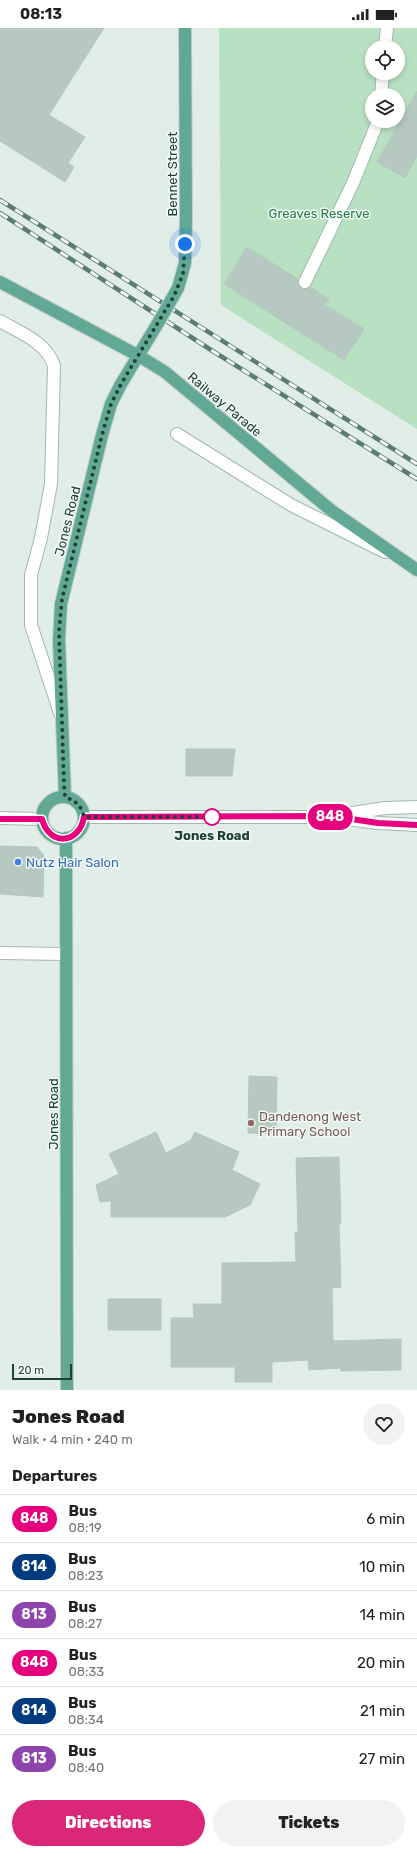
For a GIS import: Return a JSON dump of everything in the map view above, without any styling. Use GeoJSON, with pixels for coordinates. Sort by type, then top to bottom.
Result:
{"type":"FeatureCollection","features":[{"type":"Feature","properties":{"kind":"main road","name":"Bennet Street"},"geometry":{"type":"LineString","coordinates":[[139,356],[178,288],[185,264],[185,28]]}},
{"type":"Feature","properties":{"kind":"main road","name":"Railway Parade"},"geometry":{"type":"LineString","coordinates":[[0,282],[139,356],[178,382],[264,456],[332,510],[412,567]]}},
{"type":"Feature","properties":{"kind":"main road","name":"Jones Road"},"geometry":{"type":"LineString","coordinates":[[65,797],[59,631],[62,599],[109,411],[121,384],[139,356]]}},
{"type":"Feature","properties":{"kind":"main road"},"geometry":{"type":"LineString","coordinates":[[65,797],[79,804],[84,817],[79,831],[73,836],[66,838],[53,836],[48,832],[42,819],[46,806],[51,801],[65,797]]}},
{"type":"Feature","properties":{"kind":"main road","name":"Jones Road"},"geometry":{"type":"LineString","coordinates":[[66,838],[67,1390]]}},
{"type":"Feature","properties":{"kind":"street"},"geometry":{"type":"LineString","coordinates":[[386,40],[387,28]]}},
{"type":"Feature","properties":{"kind":"street"},"geometry":{"type":"LineString","coordinates":[[305,282],[353,183],[375,128]]}},
{"type":"Feature","properties":{"kind":"street"},"geometry":{"type":"LineString","coordinates":[[0,321],[42,347],[48,354],[54,366],[52,480],[41,538],[31,575],[32,625],[61,716]]}},
{"type":"Feature","properties":{"kind":"street"},"geometry":{"type":"LineString","coordinates":[[177,434],[291,505],[412,567]]}},
{"type":"Feature","properties":{"kind":"street"},"geometry":{"type":"LineString","coordinates":[[84,817],[331,816],[385,808],[417,807]]}},
{"type":"Feature","properties":{"kind":"street"},"geometry":{"type":"LineString","coordinates":[[331,816],[378,823],[417,825]]}},
{"type":"Feature","properties":{"kind":"street"},"geometry":{"type":"LineString","coordinates":[[0,818],[42,819]]}},
{"type":"Feature","properties":{"kind":"street"},"geometry":{"type":"LineString","coordinates":[[0,953],[66,954]]}},
{"type":"Feature","properties":{"kind":"green space","name":"Greaves Reserve"},"geometry":{"type":"Polygon","coordinates":[[[219,28],[417,28],[417,429],[221,305],[219,28]]]}},
{"type":"Feature","properties":{"kind":"building"},"geometry":{"type":"Polygon","coordinates":[[[0,28],[104,28],[49,115],[85,137],[68,163],[74,167],[65,182],[0,141],[0,28]]]}},
{"type":"Feature","properties":{"kind":"building"},"geometry":{"type":"Polygon","coordinates":[[[417,91],[417,156],[405,178],[377,162],[396,128],[405,128],[405,112],[417,91]]]}},
{"type":"Feature","properties":{"kind":"building"},"geometry":{"type":"Polygon","coordinates":[[[247,247],[298,279],[301,289],[310,287],[329,299],[325,305],[364,329],[344,360],[224,284],[247,247]]]}},
{"type":"Feature","properties":{"kind":"building"},"geometry":{"type":"Polygon","coordinates":[[[186,749],[235,749],[232,776],[186,776],[186,749]]]}},
{"type":"Feature","properties":{"kind":"building"},"geometry":{"type":"Polygon","coordinates":[[[0,846],[37,847],[44,856],[43,897],[0,894],[0,846]]]}},
{"type":"Feature","properties":{"kind":"building"},"geometry":{"type":"Polygon","coordinates":[[[249,1076],[277,1077],[276,1134],[248,1133],[249,1076]]]}},
{"type":"Feature","properties":{"kind":"building"},"geometry":{"type":"Polygon","coordinates":[[[156,1132],[166,1153],[191,1140],[195,1132],[239,1152],[232,1170],[260,1184],[250,1205],[225,1217],[111,1217],[111,1201],[100,1202],[96,1185],[119,1174],[109,1154],[156,1132]]]}},
{"type":"Feature","properties":{"kind":"building"},"geometry":{"type":"Polygon","coordinates":[[[339,1157],[341,1287],[332,1288],[333,1341],[401,1339],[401,1370],[341,1371],[341,1368],[309,1370],[308,1360],[272,1362],[272,1382],[235,1382],[235,1367],[171,1367],[171,1318],[194,1318],[193,1304],[222,1304],[222,1263],[296,1262],[295,1232],[298,1232],[296,1158],[339,1157]]]}},
{"type":"Feature","properties":{"kind":"building"},"geometry":{"type":"Polygon","coordinates":[[[108,1299],[161,1299],[161,1330],[108,1330],[108,1299]]]}},
{"type":"Feature","properties":{"kind":"railway"},"geometry":{"type":"LineString","coordinates":[[0,200],[417,464]]}},
{"type":"Feature","properties":{"kind":"railway"},"geometry":{"type":"LineString","coordinates":[[0,213],[211,350],[417,479]]}},
{"type":"Feature","properties":{"kind":"bus line","name":"848"},"geometry":{"type":"LineString","coordinates":[[0,819],[42,819],[48,832],[53,836],[60,838],[73,836],[79,831],[84,817],[331,816],[378,823],[417,825]]}},
{"type":"Feature","properties":{"kind":"place","name":"Jones Road"},"geometry":{"type":"Point","coordinates":[212,817]}},
{"type":"Feature","properties":{"kind":"place","name":"Nutz Hair Salon"},"geometry":{"type":"Point","coordinates":[18,862]}},
{"type":"Feature","properties":{"kind":"place","name":"Dandenong West Primary School"},"geometry":{"type":"Point","coordinates":[251,1123]}},
{"type":"Feature","properties":{"kind":"route"},"geometry":{"type":"LineString","coordinates":[[185,244],[185,264],[183,274],[174,296],[121,384],[111,404],[62,599],[59,631],[64,784],[65,797],[79,804],[84,817],[212,817]]}}]}
